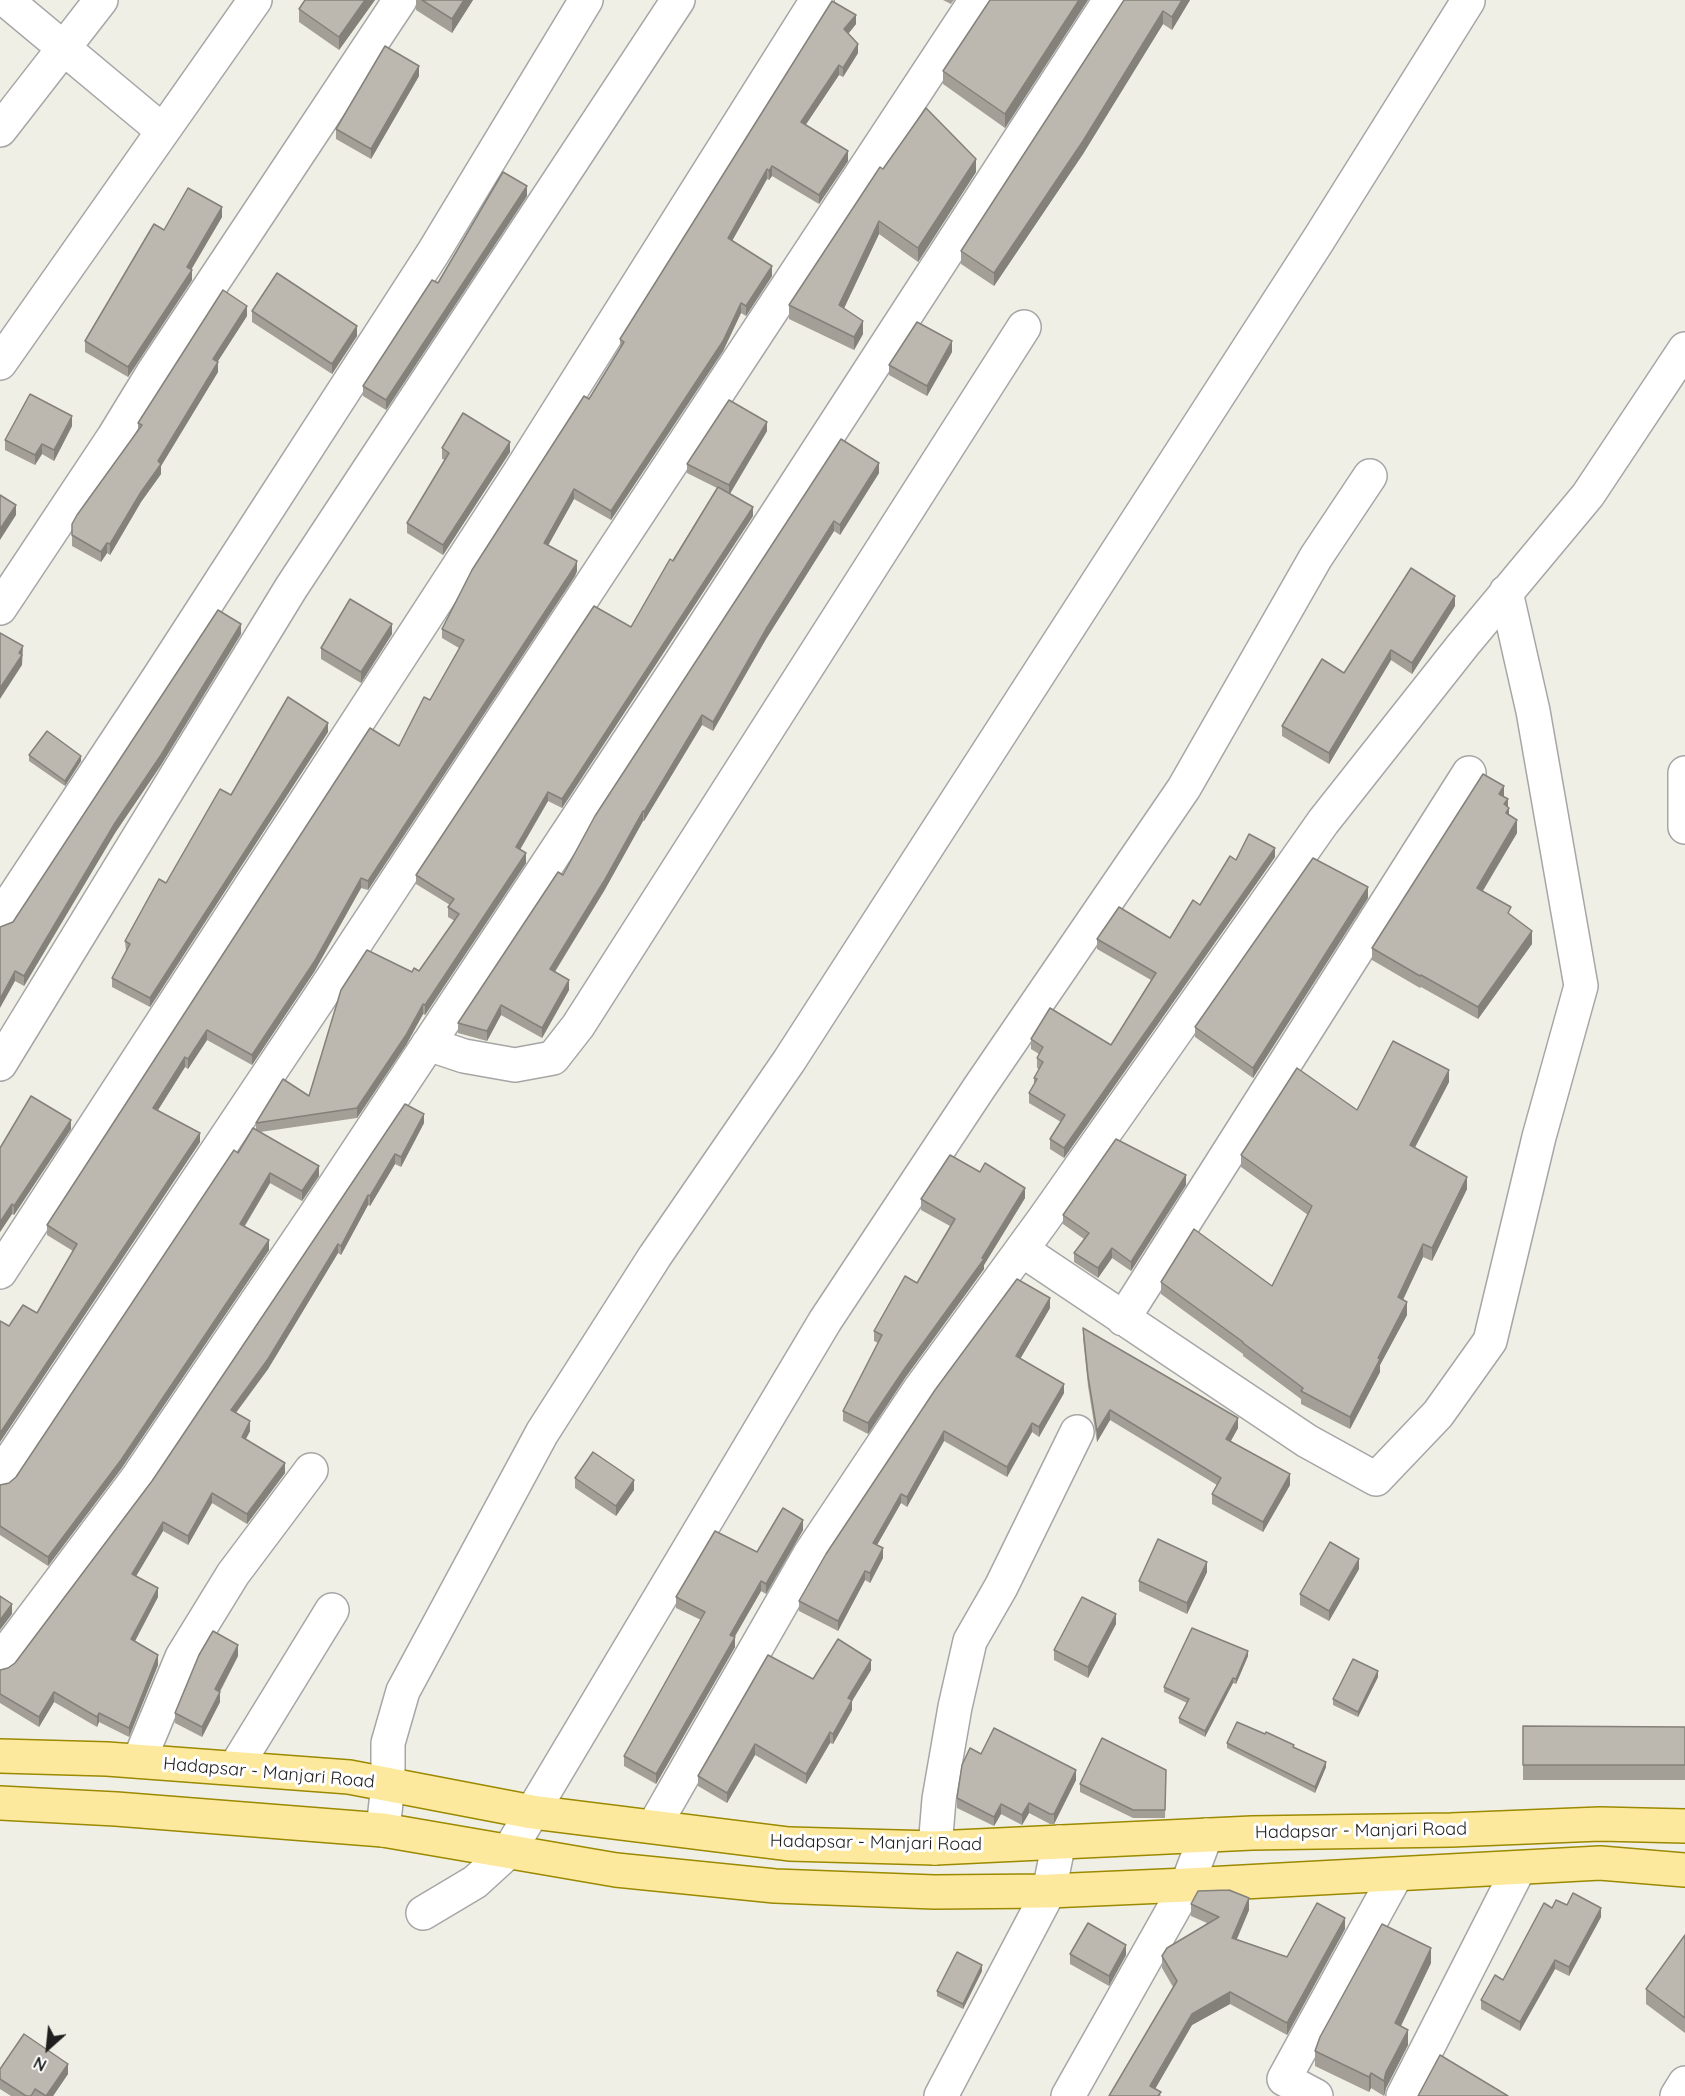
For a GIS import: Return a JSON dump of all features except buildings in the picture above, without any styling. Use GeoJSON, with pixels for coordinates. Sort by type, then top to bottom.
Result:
{"type":"FeatureCollection","features":[{"type":"Feature","properties":{"kind":"main road","name":"Hadapsar - Manjari Road"},"geometry":{"type":"LineString","coordinates":[[0,1756],[139,1761],[349,1777],[532,1812],[789,1844],[935,1848],[1206,1835],[1451,1830],[1600,1824],[1685,1826]]}},
{"type":"Feature","properties":{"kind":"main road"},"geometry":{"type":"LineString","coordinates":[[0,1803],[116,1809],[383,1830],[616,1870],[775,1886],[934,1892],[1049,1891],[1186,1886],[1600,1863],[1685,1870]]}},
{"type":"Feature","properties":{"kind":"street"},"geometry":{"type":"LineString","coordinates":[[6,0],[163,131]]}},
{"type":"Feature","properties":{"kind":"street"},"geometry":{"type":"LineString","coordinates":[[0,130],[101,0]]}},
{"type":"Feature","properties":{"kind":"street"},"geometry":{"type":"LineString","coordinates":[[0,363],[255,0]]}},
{"type":"Feature","properties":{"kind":"street"},"geometry":{"type":"LineString","coordinates":[[0,608],[154,370],[400,0]]}},
{"type":"Feature","properties":{"kind":"street"},"geometry":{"type":"LineString","coordinates":[[0,918],[433,253],[586,0]]}},
{"type":"Feature","properties":{"kind":"street"},"geometry":{"type":"LineString","coordinates":[[0,1064],[291,588],[678,0]]}},
{"type":"Feature","properties":{"kind":"street"},"geometry":{"type":"LineString","coordinates":[[0,1272],[518,475],[816,0]]}},
{"type":"Feature","properties":{"kind":"street"},"geometry":{"type":"LineString","coordinates":[[0,1476],[344,961],[976,0]]}},
{"type":"Feature","properties":{"kind":"street"},"geometry":{"type":"LineString","coordinates":[[0,1661],[136,1480],[309,1224],[815,458],[1110,0]]}},
{"type":"Feature","properties":{"kind":"street"},"geometry":{"type":"LineString","coordinates":[[383,1830],[388,1784],[388,1743],[403,1691],[542,1433],[655,1256],[789,1061],[1319,239],[1468,1]]}},
{"type":"Feature","properties":{"kind":"street"},"geometry":{"type":"LineString","coordinates":[[428,1044],[464,1056],[515,1065],[553,1058],[578,1026],[1024,327]]}},
{"type":"Feature","properties":{"kind":"street"},"geometry":{"type":"LineString","coordinates":[[654,1826],[810,1554],[920,1389],[1022,1250],[1323,822],[1463,645],[1588,495],[1685,349]]}},
{"type":"Feature","properties":{"kind":"street"},"geometry":{"type":"LineString","coordinates":[[423,1913],[475,1882],[509,1851],[825,1321],[979,1088],[1184,788],[1316,558],[1370,476]]}},
{"type":"Feature","properties":{"kind":"street"},"geometry":{"type":"LineString","coordinates":[[1022,1250],[1307,1441],[1376,1479],[1438,1414],[1490,1341],[1539,1137],[1581,986],[1533,711],[1506,592]]}},
{"type":"Feature","properties":{"kind":"street"},"geometry":{"type":"LineString","coordinates":[[1123,1319],[1469,773]]}},
{"type":"Feature","properties":{"kind":"street"},"geometry":{"type":"LineString","coordinates":[[1685,773],[1685,827]]}},
{"type":"Feature","properties":{"kind":"street"},"geometry":{"type":"LineString","coordinates":[[935,1848],[939,1799],[955,1707],[970,1641],[1001,1587],[1077,1432]]}},
{"type":"Feature","properties":{"kind":"street"},"geometry":{"type":"LineString","coordinates":[[139,1761],[182,1658],[233,1574],[311,1470]]}},
{"type":"Feature","properties":{"kind":"street"},"geometry":{"type":"LineString","coordinates":[[235,1768],[332,1610]]}},
{"type":"Feature","properties":{"kind":"street"},"geometry":{"type":"LineString","coordinates":[[1068,2096],[1186,1886],[1206,1835]]}},
{"type":"Feature","properties":{"kind":"street"},"geometry":{"type":"LineString","coordinates":[[942,2096],[1049,1891],[1059,1842]]}},
{"type":"Feature","properties":{"kind":"street"},"geometry":{"type":"LineString","coordinates":[[1403,2096],[1519,1868]]}},
{"type":"Feature","properties":{"kind":"street"},"geometry":{"type":"LineString","coordinates":[[1316,2096],[1284,2079],[1396,1875]]}},
{"type":"Feature","properties":{"kind":"street"},"geometry":{"type":"LineString","coordinates":[[1677,2096],[1685,2083]]}}]}
